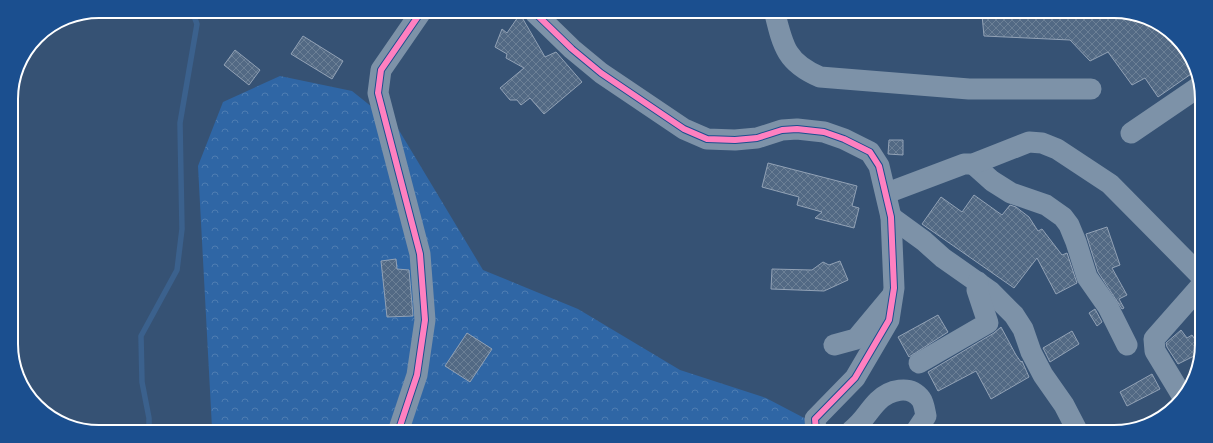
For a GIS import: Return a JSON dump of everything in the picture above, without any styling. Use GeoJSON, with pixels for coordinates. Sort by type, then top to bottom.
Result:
{"type":"FeatureCollection","features":[{"type":"Feature","properties":{"kind":"street"},"geometry":{"type":"LineString","coordinates":[[401,425],[417,376],[425,320],[420,254],[378,93],[380,70],[416,18]]}},
{"type":"Feature","properties":{"kind":"street"},"geometry":{"type":"LineString","coordinates":[[540,18],[572,49],[601,73],[684,129],[707,139],[735,140],[757,138],[782,130],[797,129],[824,132],[844,139],[870,152],[879,166],[887,192],[891,217],[892,296],[889,320],[855,378],[815,420],[816,425]]}},
{"type":"Feature","properties":{"kind":"street"},"geometry":{"type":"LineString","coordinates":[[776,18],[784,48],[806,70],[820,77],[969,89],[1091,89]]}},
{"type":"Feature","properties":{"kind":"street"},"geometry":{"type":"LineString","coordinates":[[1131,133],[1194,90]]}},
{"type":"Feature","properties":{"kind":"street"},"geometry":{"type":"LineString","coordinates":[[887,192],[964,164],[973,164],[1029,142],[1042,143],[1057,150],[1110,184],[1195,270]]}},
{"type":"Feature","properties":{"kind":"street"},"geometry":{"type":"LineString","coordinates":[[973,164],[992,181],[1011,193],[1046,205],[1063,217],[1069,225],[1076,242],[1087,277],[1108,307],[1127,345]]}},
{"type":"Feature","properties":{"kind":"street"},"geometry":{"type":"LineString","coordinates":[[891,217],[990,291],[1014,315],[1023,329],[1031,352],[1042,375],[1064,405],[1074,425]]}},
{"type":"Feature","properties":{"kind":"street"},"geometry":{"type":"LineString","coordinates":[[919,363],[988,323],[977,290],[978,282]]}},
{"type":"Feature","properties":{"kind":"street"},"geometry":{"type":"LineString","coordinates":[[1179,391],[1155,351],[1154,339],[1195,291]]}},
{"type":"Feature","properties":{"kind":"street"},"geometry":{"type":"LineString","coordinates":[[834,345],[856,339],[892,296]]}},
{"type":"Feature","properties":{"kind":"street"},"geometry":{"type":"LineString","coordinates":[[859,425],[863,422],[877,402],[886,394],[902,389],[913,391],[922,400],[926,416],[920,425]]}},
{"type":"Feature","properties":{"kind":"green space"},"geometry":{"type":"Polygon","coordinates":[[[280,76],[352,91],[397,127],[483,270],[578,309],[680,370],[766,398],[818,425],[212,425],[198,166],[223,102],[280,76]]]}},
{"type":"Feature","properties":{"kind":"building"},"geometry":{"type":"Polygon","coordinates":[[[517,18],[522,18],[545,57],[556,52],[582,82],[544,114],[530,98],[521,105],[517,100],[510,100],[500,88],[524,68],[506,58],[507,54],[495,47],[502,29],[507,33],[517,18]]]}},
{"type":"Feature","properties":{"kind":"building"},"geometry":{"type":"Polygon","coordinates":[[[982,18],[1124,19],[1140,22],[1150,26],[1163,35],[1178,50],[1189,68],[1191,74],[1158,97],[1145,78],[1132,85],[1108,52],[1090,61],[1070,40],[984,36],[982,18]]]}},
{"type":"Feature","properties":{"kind":"building"},"geometry":{"type":"Polygon","coordinates":[[[303,36],[343,61],[332,79],[291,54],[303,36]]]}},
{"type":"Feature","properties":{"kind":"building"},"geometry":{"type":"Polygon","coordinates":[[[235,50],[260,70],[249,85],[224,65],[235,50]]]}},
{"type":"Feature","properties":{"kind":"building"},"geometry":{"type":"Polygon","coordinates":[[[889,140],[903,140],[903,155],[888,154],[889,140]]]}},
{"type":"Feature","properties":{"kind":"building"},"geometry":{"type":"Polygon","coordinates":[[[768,163],[857,186],[852,206],[859,208],[854,228],[815,218],[822,212],[797,205],[799,197],[762,187],[768,163]]]}},
{"type":"Feature","properties":{"kind":"building"},"geometry":{"type":"Polygon","coordinates":[[[974,195],[1002,215],[1010,205],[1016,207],[1029,217],[1038,231],[1042,229],[1062,255],[1067,253],[1077,283],[1056,294],[1037,258],[1014,288],[922,224],[941,197],[962,212],[974,195]]]}},
{"type":"Feature","properties":{"kind":"building"},"geometry":{"type":"Polygon","coordinates":[[[1107,227],[1120,265],[1112,268],[1127,295],[1119,299],[1124,308],[1122,309],[1098,272],[1086,234],[1107,227]]]}},
{"type":"Feature","properties":{"kind":"building"},"geometry":{"type":"Polygon","coordinates":[[[396,259],[397,269],[409,270],[413,316],[387,317],[381,261],[396,259]]]}},
{"type":"Feature","properties":{"kind":"building"},"geometry":{"type":"Polygon","coordinates":[[[840,261],[848,280],[824,291],[771,289],[772,269],[812,270],[823,262],[829,265],[840,261]]]}},
{"type":"Feature","properties":{"kind":"building"},"geometry":{"type":"Polygon","coordinates":[[[1095,309],[1102,322],[1097,326],[1089,313],[1095,309]]]}},
{"type":"Feature","properties":{"kind":"building"},"geometry":{"type":"Polygon","coordinates":[[[938,315],[948,332],[909,357],[898,337],[938,315]]]}},
{"type":"Feature","properties":{"kind":"building"},"geometry":{"type":"Polygon","coordinates":[[[1001,327],[1016,355],[1021,362],[1022,361],[1029,377],[991,399],[976,371],[938,391],[928,372],[994,333],[1001,327]]]}},
{"type":"Feature","properties":{"kind":"building"},"geometry":{"type":"Polygon","coordinates":[[[1181,330],[1187,338],[1192,335],[1195,340],[1194,356],[1178,364],[1166,343],[1181,330]]]}},
{"type":"Feature","properties":{"kind":"building"},"geometry":{"type":"Polygon","coordinates":[[[1072,331],[1079,344],[1050,362],[1043,348],[1072,331]]]}},
{"type":"Feature","properties":{"kind":"building"},"geometry":{"type":"Polygon","coordinates":[[[467,333],[492,349],[470,382],[445,366],[467,333]]]}},
{"type":"Feature","properties":{"kind":"building"},"geometry":{"type":"Polygon","coordinates":[[[1152,374],[1160,389],[1127,406],[1120,392],[1152,374]]]}},
{"type":"Feature","properties":{"kind":"waterway"},"geometry":{"type":"LineString","coordinates":[[149,425],[142,382],[141,336],[177,270],[182,229],[180,123],[197,24],[195,18]]}},
{"type":"Feature","properties":{"kind":"cycle path"},"geometry":{"type":"LineString","coordinates":[[400,425],[417,375],[425,320],[420,254],[378,93],[381,70],[417,18]]}},
{"type":"Feature","properties":{"kind":"cycle path"},"geometry":{"type":"LineString","coordinates":[[540,18],[572,49],[601,73],[684,129],[707,139],[735,140],[757,138],[782,130],[797,129],[824,132],[844,139],[870,152],[879,166],[891,217],[894,288],[889,320],[855,378],[815,419],[816,425]]}}]}
